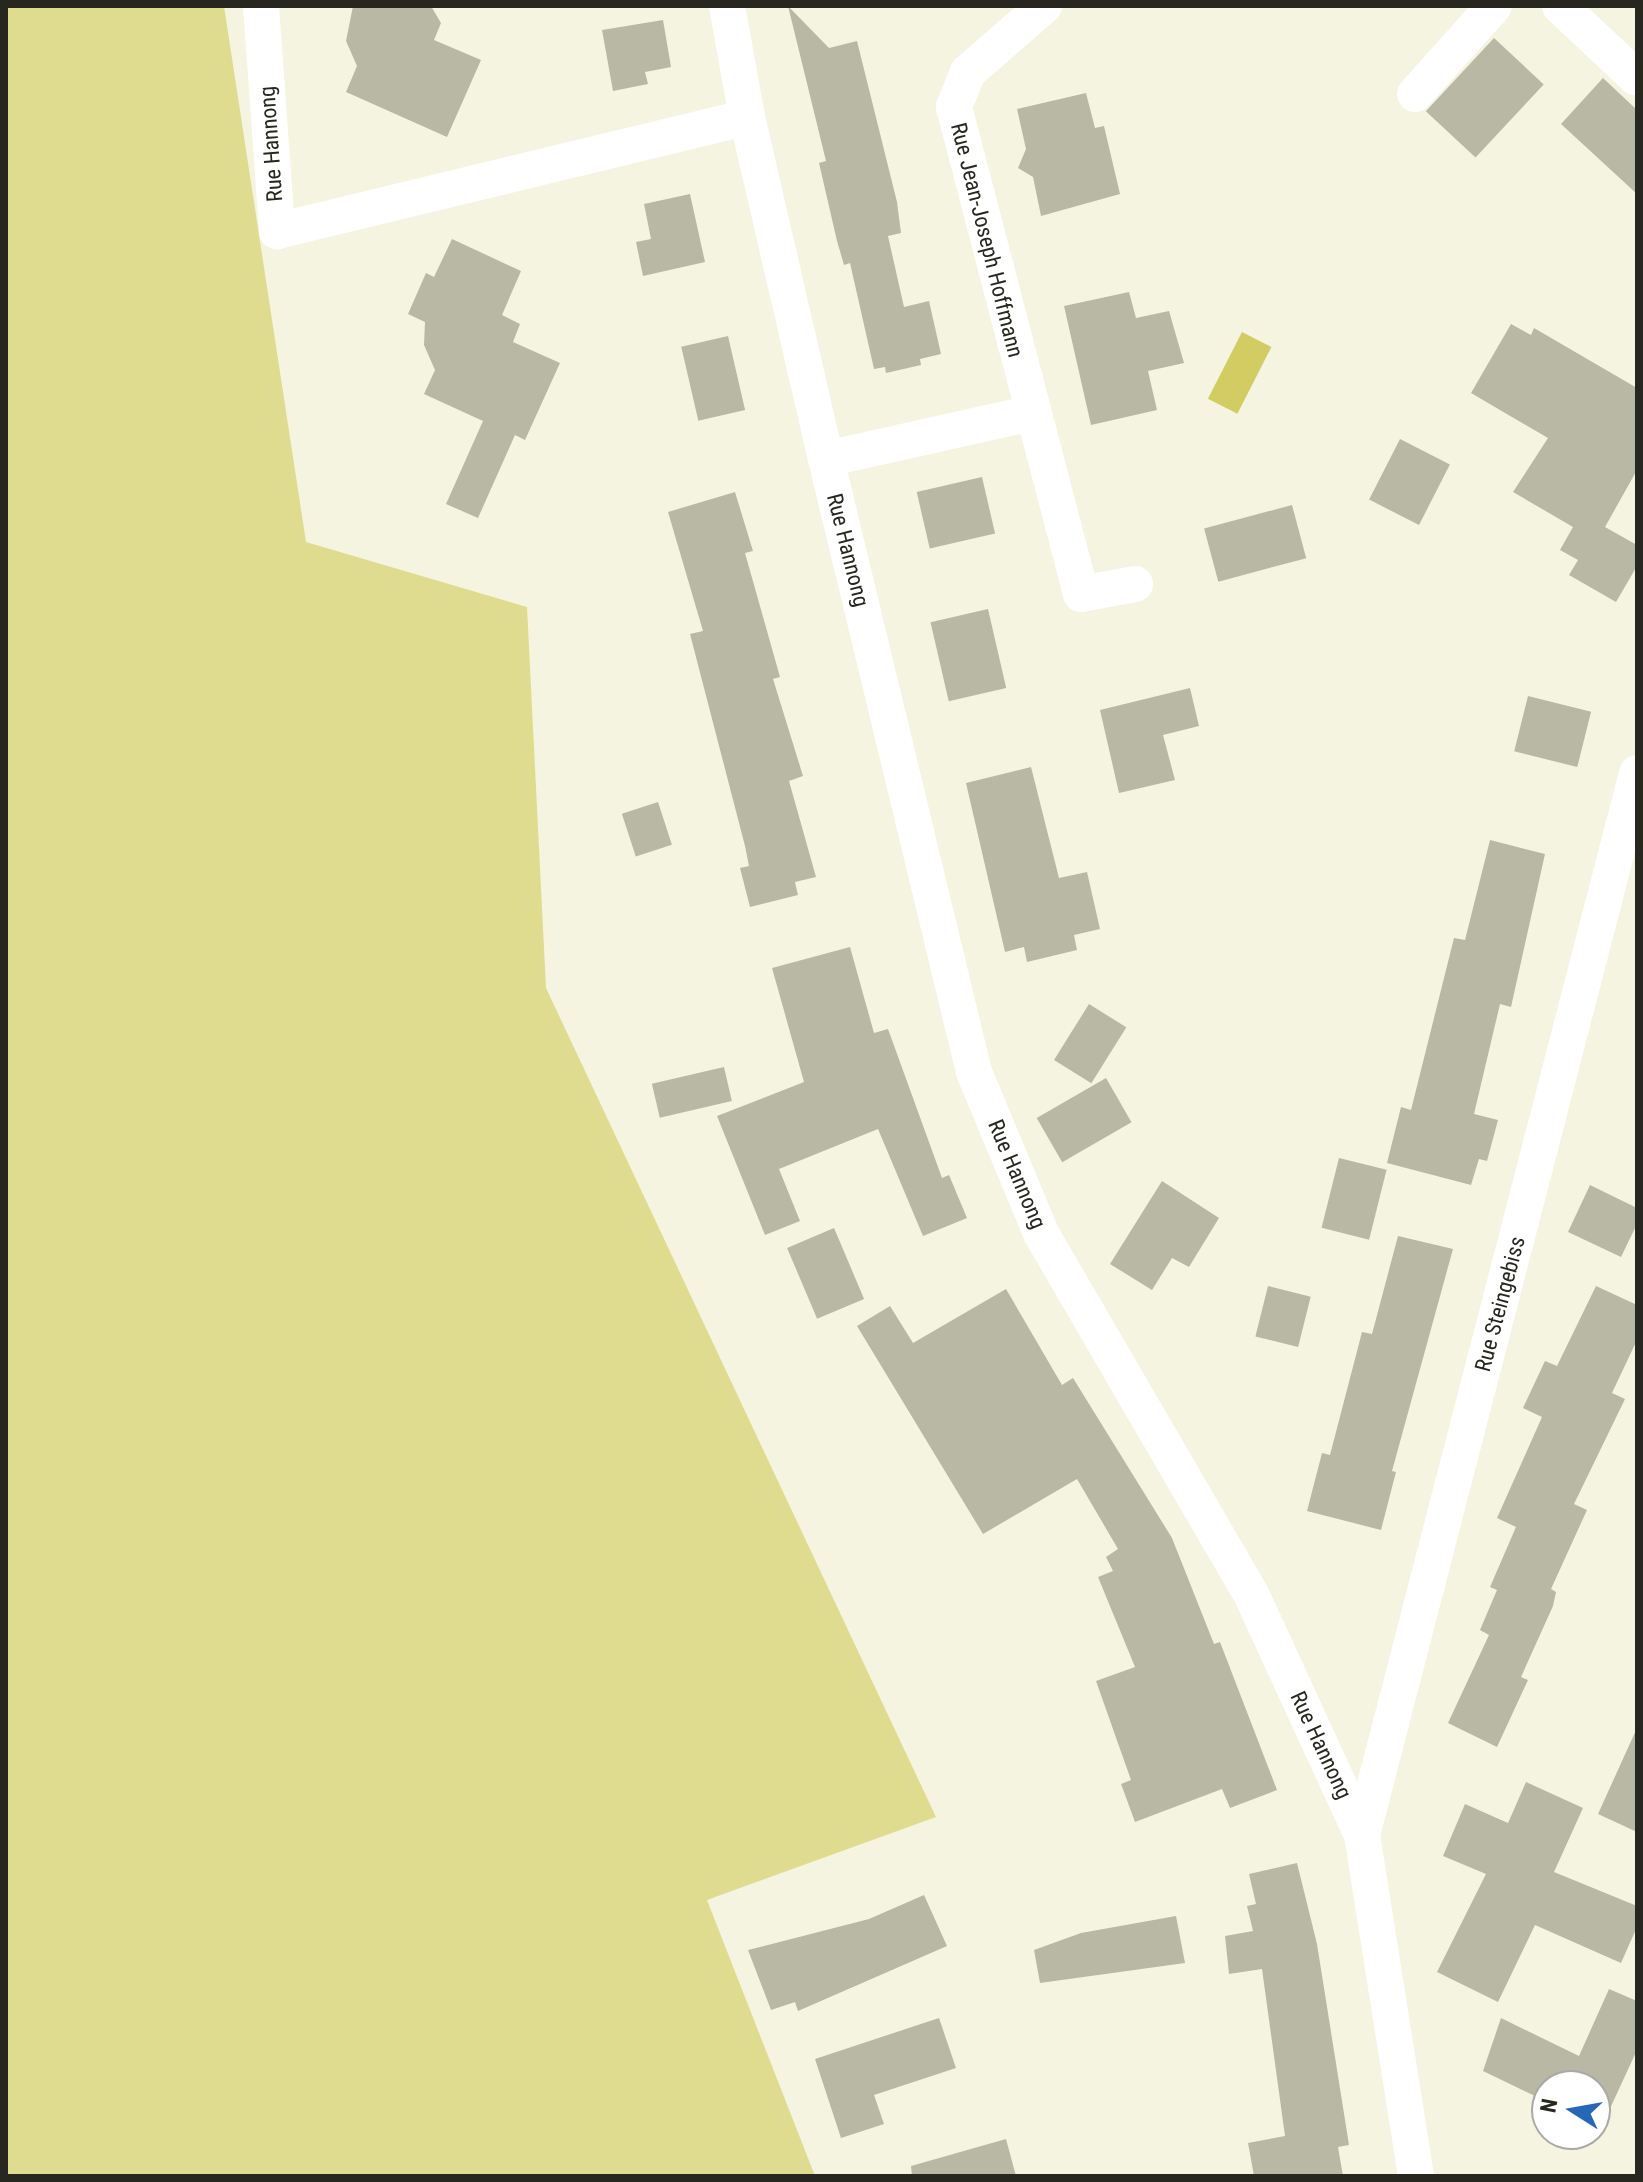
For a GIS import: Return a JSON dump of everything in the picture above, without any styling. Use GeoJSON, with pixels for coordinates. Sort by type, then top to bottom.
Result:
{"type":"FeatureCollection","features":[{"type":"Feature","properties":{"kind":"street","name":"Rue Hannong"},"geometry":{"type":"LineString","coordinates":[[261,6],[277,231],[747,117]]}},
{"type":"Feature","properties":{"kind":"street","name":"Rue Hannong"},"geometry":{"type":"LineString","coordinates":[[727,6],[747,117],[826,459],[974,1072],[1042,1235],[1252,1596],[1362,1835],[1416,2176]]}},
{"type":"Feature","properties":{"kind":"street","name":"Rue Jean-Joseph Hoffmann"},"geometry":{"type":"LineString","coordinates":[[1044,6],[968,72],[954,107],[1031,413],[1081,594],[1135,584]]}},
{"type":"Feature","properties":{"kind":"street"},"geometry":{"type":"LineString","coordinates":[[1415,94],[1494,6]]}},
{"type":"Feature","properties":{"kind":"street"},"geometry":{"type":"LineString","coordinates":[[1560,6],[1637,78]]}},
{"type":"Feature","properties":{"kind":"street"},"geometry":{"type":"LineString","coordinates":[[826,459],[1031,413]]}},
{"type":"Feature","properties":{"kind":"street","name":"Rue Steingebiss"},"geometry":{"type":"LineString","coordinates":[[1362,1835],[1637,773]]}},
{"type":"Feature","properties":{"kind":"shaded area"},"geometry":{"type":"Polygon","coordinates":[[[6,6],[224,6],[306,542],[527,607],[546,988],[936,1817],[707,1900],[815,2176],[6,2176],[6,6]]]}},
{"type":"Feature","properties":{"kind":"shaded area"},"geometry":{"type":"Polygon","coordinates":[[[1242,332],[1271,347],[1237,414],[1208,399],[1242,332]]]}},
{"type":"Feature","properties":{"kind":"building"},"geometry":{"type":"Polygon","coordinates":[[[353,6],[431,6],[441,23],[434,40],[481,60],[447,137],[346,92],[357,66],[346,41],[353,6]]]}},
{"type":"Feature","properties":{"kind":"building"},"geometry":{"type":"Polygon","coordinates":[[[788,6],[829,48],[857,41],[897,202],[901,233],[888,236],[904,307],[929,301],[941,354],[920,359],[921,365],[886,373],[885,367],[874,369],[850,263],[844,265],[837,241],[819,163],[826,161],[788,6]]]}},
{"type":"Feature","properties":{"kind":"building"},"geometry":{"type":"Polygon","coordinates":[[[663,20],[671,67],[645,72],[648,84],[613,91],[602,30],[663,20]]]}},
{"type":"Feature","properties":{"kind":"building"},"geometry":{"type":"Polygon","coordinates":[[[1494,38],[1544,84],[1476,158],[1426,111],[1494,38]]]}},
{"type":"Feature","properties":{"kind":"building"},"geometry":{"type":"Polygon","coordinates":[[[1603,78],[1637,110],[1637,194],[1561,124],[1603,78]]]}},
{"type":"Feature","properties":{"kind":"building"},"geometry":{"type":"Polygon","coordinates":[[[1086,93],[1095,128],[1104,126],[1120,194],[1041,216],[1033,177],[1018,168],[1026,149],[1017,109],[1086,93]]]}},
{"type":"Feature","properties":{"kind":"building"},"geometry":{"type":"Polygon","coordinates":[[[690,194],[705,262],[643,276],[636,242],[651,239],[644,204],[690,194]]]}},
{"type":"Feature","properties":{"kind":"building"},"geometry":{"type":"Polygon","coordinates":[[[452,239],[521,271],[502,315],[520,324],[513,342],[560,363],[525,440],[515,435],[478,518],[446,504],[483,421],[424,394],[435,370],[424,345],[425,322],[408,314],[426,273],[434,277],[452,239]]]}},
{"type":"Feature","properties":{"kind":"building"},"geometry":{"type":"Polygon","coordinates":[[[1129,292],[1136,318],[1169,311],[1184,363],[1148,371],[1157,410],[1091,425],[1064,306],[1129,292]]]}},
{"type":"Feature","properties":{"kind":"building"},"geometry":{"type":"Polygon","coordinates":[[[1511,324],[1531,335],[1534,328],[1637,388],[1637,470],[1605,527],[1637,545],[1637,566],[1616,602],[1569,575],[1578,560],[1560,550],[1573,527],[1513,492],[1548,438],[1471,393],[1511,324]]]}},
{"type":"Feature","properties":{"kind":"building"},"geometry":{"type":"Polygon","coordinates":[[[728,336],[745,410],[698,421],[681,347],[728,336]]]}},
{"type":"Feature","properties":{"kind":"building"},"geometry":{"type":"Polygon","coordinates":[[[1400,439],[1450,464],[1419,525],[1369,500],[1400,439]]]}},
{"type":"Feature","properties":{"kind":"building"},"geometry":{"type":"Polygon","coordinates":[[[982,477],[995,534],[930,549],[917,492],[982,477]]]}},
{"type":"Feature","properties":{"kind":"building"},"geometry":{"type":"Polygon","coordinates":[[[735,492],[753,551],[745,553],[780,677],[773,679],[803,776],[789,781],[816,877],[795,882],[798,895],[750,907],[740,868],[749,866],[745,846],[690,634],[703,631],[668,512],[735,492]]]}},
{"type":"Feature","properties":{"kind":"building"},"geometry":{"type":"Polygon","coordinates":[[[1292,505],[1306,558],[1218,582],[1204,529],[1292,505]]]}},
{"type":"Feature","properties":{"kind":"building"},"geometry":{"type":"Polygon","coordinates":[[[988,609],[1006,688],[949,701],[931,622],[988,609]]]}},
{"type":"Feature","properties":{"kind":"building"},"geometry":{"type":"Polygon","coordinates":[[[1190,688],[1199,726],[1163,735],[1175,780],[1119,793],[1100,710],[1190,688]]]}},
{"type":"Feature","properties":{"kind":"building"},"geometry":{"type":"Polygon","coordinates":[[[1528,696],[1591,712],[1577,767],[1514,751],[1528,696]]]}},
{"type":"Feature","properties":{"kind":"building"},"geometry":{"type":"Polygon","coordinates":[[[1031,767],[1059,878],[1087,872],[1100,929],[1074,935],[1077,950],[1027,962],[1024,947],[1005,952],[966,783],[1031,767]]]}},
{"type":"Feature","properties":{"kind":"building"},"geometry":{"type":"Polygon","coordinates":[[[658,802],[672,845],[636,857],[622,814],[658,802]]]}},
{"type":"Feature","properties":{"kind":"building"},"geometry":{"type":"Polygon","coordinates":[[[1490,840],[1545,854],[1511,1007],[1500,1004],[1474,1114],[1498,1120],[1487,1161],[1479,1159],[1471,1185],[1387,1163],[1401,1107],[1411,1110],[1454,938],[1465,940],[1490,840]]]}},
{"type":"Feature","properties":{"kind":"building"},"geometry":{"type":"Polygon","coordinates":[[[850,947],[874,1033],[888,1029],[942,1178],[949,1175],[967,1218],[923,1236],[878,1129],[779,1169],[800,1221],[765,1235],[717,1116],[804,1082],[772,968],[850,947]]]}},
{"type":"Feature","properties":{"kind":"building"},"geometry":{"type":"Polygon","coordinates":[[[1089,1004],[1126,1027],[1091,1083],[1054,1060],[1089,1004]]]}},
{"type":"Feature","properties":{"kind":"building"},"geometry":{"type":"Polygon","coordinates":[[[724,1067],[732,1101],[660,1118],[652,1084],[724,1067]]]}},
{"type":"Feature","properties":{"kind":"building"},"geometry":{"type":"Polygon","coordinates":[[[1106,1078],[1132,1122],[1062,1162],[1037,1118],[1106,1078]]]}},
{"type":"Feature","properties":{"kind":"building"},"geometry":{"type":"Polygon","coordinates":[[[1339,1158],[1387,1170],[1369,1240],[1322,1228],[1339,1158]]]}},
{"type":"Feature","properties":{"kind":"building"},"geometry":{"type":"Polygon","coordinates":[[[1162,1181],[1219,1218],[1189,1267],[1172,1258],[1152,1290],[1110,1264],[1162,1181]]]}},
{"type":"Feature","properties":{"kind":"building"},"geometry":{"type":"Polygon","coordinates":[[[1590,1185],[1637,1208],[1637,1224],[1621,1257],[1568,1232],[1590,1185]]]}},
{"type":"Feature","properties":{"kind":"building"},"geometry":{"type":"Polygon","coordinates":[[[834,1228],[864,1299],[817,1319],[787,1248],[834,1228]]]}},
{"type":"Feature","properties":{"kind":"building"},"geometry":{"type":"Polygon","coordinates":[[[1398,1236],[1453,1249],[1392,1471],[1396,1472],[1381,1530],[1307,1511],[1322,1453],[1330,1455],[1362,1332],[1372,1334],[1398,1236]]]}},
{"type":"Feature","properties":{"kind":"building"},"geometry":{"type":"Polygon","coordinates":[[[1268,1286],[1311,1297],[1298,1347],[1255,1336],[1268,1286]]]}},
{"type":"Feature","properties":{"kind":"building"},"geometry":{"type":"Polygon","coordinates":[[[1596,1286],[1637,1305],[1637,1340],[1612,1393],[1625,1399],[1574,1504],[1587,1510],[1551,1589],[1556,1592],[1553,1606],[1521,1677],[1528,1680],[1497,1747],[1448,1723],[1489,1635],[1480,1630],[1497,1590],[1490,1587],[1516,1527],[1497,1518],[1542,1417],[1523,1408],[1545,1361],[1557,1366],[1596,1286]]]}},
{"type":"Feature","properties":{"kind":"building"},"geometry":{"type":"Polygon","coordinates":[[[1006,1289],[1062,1385],[1073,1378],[1172,1538],[1214,1644],[1220,1642],[1277,1790],[1230,1808],[1222,1789],[1135,1822],[1121,1784],[1131,1780],[1096,1681],[1135,1667],[1098,1577],[1113,1571],[1106,1557],[1118,1549],[1077,1479],[983,1534],[857,1326],[890,1306],[913,1343],[1006,1289]]]}},
{"type":"Feature","properties":{"kind":"building"},"geometry":{"type":"Polygon","coordinates":[[[1637,1728],[1637,1832],[1598,1814],[1637,1728]]]}},
{"type":"Feature","properties":{"kind":"building"},"geometry":{"type":"Polygon","coordinates":[[[1526,1782],[1583,1808],[1554,1872],[1637,1906],[1637,1927],[1621,1963],[1535,1925],[1498,2002],[1437,1972],[1486,1874],[1443,1856],[1465,1804],[1508,1823],[1526,1782]]]}},
{"type":"Feature","properties":{"kind":"building"},"geometry":{"type":"Polygon","coordinates":[[[1297,1863],[1317,1944],[1349,2145],[1338,2147],[1343,2176],[1254,2176],[1248,2143],[1285,2136],[1262,1969],[1229,1974],[1225,1936],[1253,1931],[1247,1906],[1256,1904],[1249,1874],[1297,1863]]]}},
{"type":"Feature","properties":{"kind":"building"},"geometry":{"type":"Polygon","coordinates":[[[924,1895],[947,1946],[798,2011],[795,2002],[771,2010],[748,1950],[869,1919],[924,1895]]]}},
{"type":"Feature","properties":{"kind":"building"},"geometry":{"type":"Polygon","coordinates":[[[1176,1916],[1185,1963],[1040,1983],[1034,1950],[1081,1933],[1176,1916]]]}},
{"type":"Feature","properties":{"kind":"building"},"geometry":{"type":"Polygon","coordinates":[[[1609,1989],[1637,2001],[1637,2050],[1611,2106],[1611,2070],[1531,2070],[1531,2094],[1483,2071],[1501,2018],[1579,2056],[1609,1989]]]}},
{"type":"Feature","properties":{"kind":"building"},"geometry":{"type":"Polygon","coordinates":[[[939,2018],[956,2068],[874,2095],[884,2124],[841,2138],[815,2059],[939,2018]]]}},
{"type":"Feature","properties":{"kind":"building"},"geometry":{"type":"Polygon","coordinates":[[[1006,2139],[1016,2176],[912,2176],[911,2166],[1006,2139]]]}}]}
